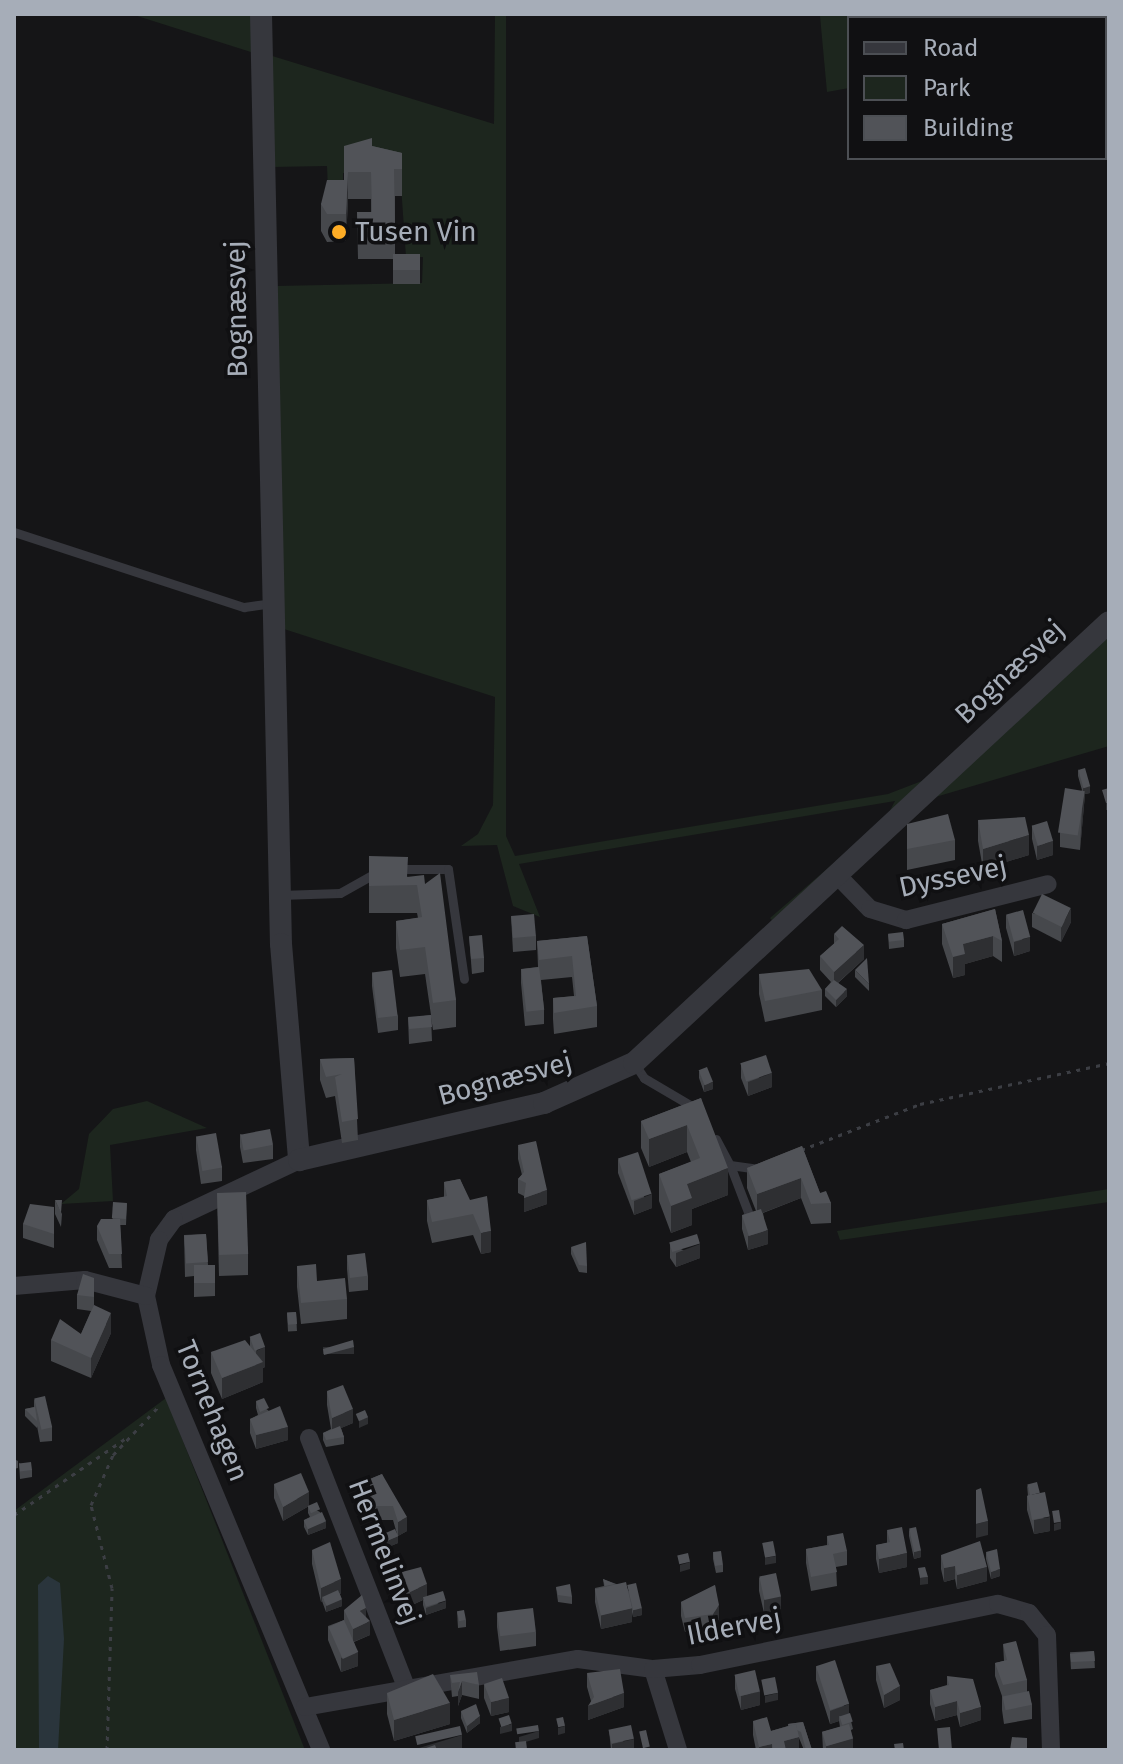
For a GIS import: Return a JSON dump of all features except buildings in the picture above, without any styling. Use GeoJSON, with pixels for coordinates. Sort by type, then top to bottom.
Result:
{"type":"FeatureCollection","features":[{"type":"Feature","properties":{"kind":"street","name":"Bognæsvej"},"geometry":{"type":"LineString","coordinates":[[261,14],[280,895],[299,1160],[544,1103],[634,1063],[1109,622]]}},
{"type":"Feature","properties":{"kind":"street","name":"Dyssevej"},"geometry":{"type":"LineString","coordinates":[[837,875],[870,909],[906,920],[1048,884]]}},
{"type":"Feature","properties":{"kind":"street","name":"Tornehagen"},"geometry":{"type":"LineString","coordinates":[[299,1160],[174,1219],[159,1240],[146,1296],[151,1335],[172,1391],[321,1750]]}},
{"type":"Feature","properties":{"kind":"street"},"geometry":{"type":"LineString","coordinates":[[14,1286],[85,1280],[146,1296]]}},
{"type":"Feature","properties":{"kind":"street","name":"Hermelinvej"},"geometry":{"type":"LineString","coordinates":[[309,1438],[406,1687]]}},
{"type":"Feature","properties":{"kind":"street","name":"Ildervej"},"geometry":{"type":"LineString","coordinates":[[305,1707],[578,1659],[653,1669],[1009,1605],[1029,1613],[1047,1635],[1051,1750]]}},
{"type":"Feature","properties":{"kind":"street"},"geometry":{"type":"LineString","coordinates":[[653,1669],[678,1750]]}},
{"type":"Feature","properties":{"kind":"lane"},"geometry":{"type":"LineString","coordinates":[[14,532],[244,607],[272,603]]}},
{"type":"Feature","properties":{"kind":"lane"},"geometry":{"type":"LineString","coordinates":[[280,895],[340,893],[371,870],[448,869],[464,979]]}},
{"type":"Feature","properties":{"kind":"lane"},"geometry":{"type":"LineString","coordinates":[[634,1063],[644,1078],[701,1111],[730,1165],[750,1217]]}},
{"type":"Feature","properties":{"kind":"lane"},"geometry":{"type":"LineString","coordinates":[[730,1165],[757,1169],[779,1160]]}},
{"type":"Feature","properties":{"kind":"path"},"geometry":{"type":"LineString","coordinates":[[779,1160],[920,1104],[1109,1063]]}},
{"type":"Feature","properties":{"kind":"path"},"geometry":{"type":"LineString","coordinates":[[107,1750],[112,1588],[91,1505],[113,1455],[172,1391]]}},
{"type":"Feature","properties":{"kind":"path"},"geometry":{"type":"LineString","coordinates":[[14,1515],[132,1434]]}},
{"type":"Feature","properties":{"kind":"green space"},"geometry":{"type":"Polygon","coordinates":[[[131,14],[256,14],[254,53],[131,14]]]}},
{"type":"Feature","properties":{"kind":"green space"},"geometry":{"type":"Polygon","coordinates":[[[495,14],[506,14],[506,836],[515,856],[888,794],[927,779],[777,926],[770,918],[886,818],[895,801],[519,864],[540,917],[513,906],[497,845],[461,846],[478,834],[493,805],[495,697],[284,629],[276,286],[422,283],[423,257],[406,257],[400,171],[343,173],[343,189],[328,190],[327,166],[272,167],[269,55],[494,124],[495,14]]]}},
{"type":"Feature","properties":{"kind":"green space"},"geometry":{"type":"Polygon","coordinates":[[[878,14],[847,16],[847,88],[827,92],[820,16],[878,14]]]}},
{"type":"Feature","properties":{"kind":"green space"},"geometry":{"type":"Polygon","coordinates":[[[1109,633],[1109,746],[932,798],[1109,633]]]}},
{"type":"Feature","properties":{"kind":"green space"},"geometry":{"type":"Polygon","coordinates":[[[147,1101],[207,1128],[110,1145],[113,1201],[61,1204],[79,1189],[89,1134],[113,1109],[147,1101]]]}},
{"type":"Feature","properties":{"kind":"green space"},"geometry":{"type":"Polygon","coordinates":[[[1109,1189],[1109,1202],[840,1240],[837,1231],[1109,1189]]]}},
{"type":"Feature","properties":{"kind":"green space"},"geometry":{"type":"Polygon","coordinates":[[[166,1398],[305,1750],[14,1750],[14,1511],[166,1398]]]}},
{"type":"Feature","properties":{"kind":"shaded area"},"geometry":{"type":"Polygon","coordinates":[[[48,1576],[60,1583],[64,1639],[58,1750],[39,1750],[38,1585],[48,1576]]]}},
{"type":"Feature","properties":{"kind":"place","name":"Tusen Vin"},"geometry":{"type":"Point","coordinates":[339,232]}}]}
